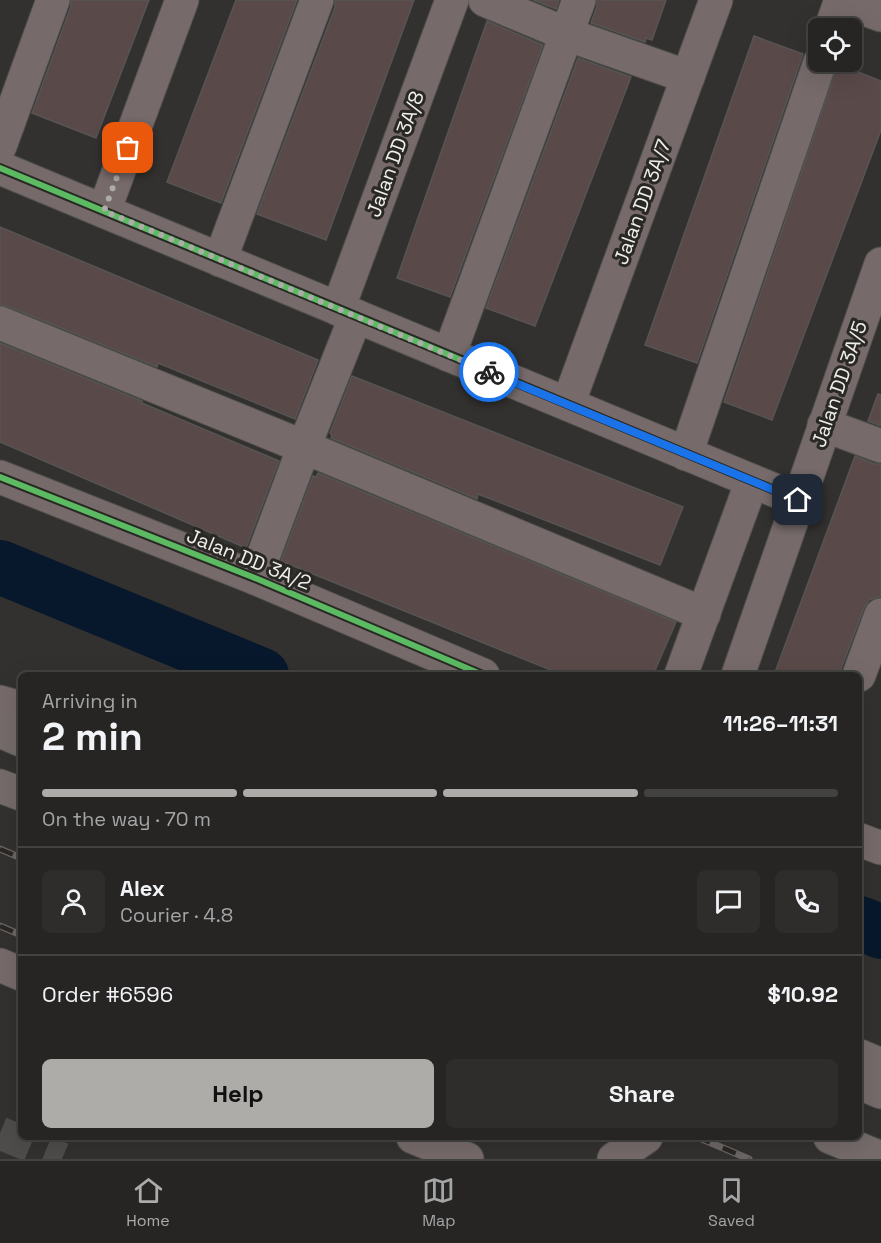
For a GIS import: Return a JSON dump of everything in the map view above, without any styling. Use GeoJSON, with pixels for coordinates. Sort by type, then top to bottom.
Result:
{"type":"FeatureCollection","features":[{"type":"Feature","properties":{"kind":"main road"},"geometry":{"type":"LineString","coordinates":[[0,731],[18,739]]}},
{"type":"Feature","properties":{"kind":"main road"},"geometry":{"type":"LineString","coordinates":[[0,786],[18,793]]}},
{"type":"Feature","properties":{"kind":"main road"},"geometry":{"type":"LineString","coordinates":[[862,1057],[881,1065]]}},
{"type":"Feature","properties":{"kind":"main road"},"geometry":{"type":"LineString","coordinates":[[862,1084],[881,1092]]}},
{"type":"Feature","properties":{"kind":"main road"},"geometry":{"type":"LineString","coordinates":[[837,1140],[881,1158]]}},
{"type":"Feature","properties":{"kind":"street"},"geometry":{"type":"LineString","coordinates":[[0,146],[53,0]]}},
{"type":"Feature","properties":{"kind":"street"},"geometry":{"type":"LineString","coordinates":[[104,211],[182,0]]}},
{"type":"Feature","properties":{"kind":"street"},"geometry":{"type":"LineString","coordinates":[[220,260],[317,0]]}},
{"type":"Feature","properties":{"kind":"street","name":"Jalan DD 3A/8"},"geometry":{"type":"LineString","coordinates":[[255,578],[304,447],[452,0]]}},
{"type":"Feature","properties":{"kind":"street"},"geometry":{"type":"LineString","coordinates":[[485,0],[566,34],[688,77]]}},
{"type":"Feature","properties":{"kind":"street"},"geometry":{"type":"LineString","coordinates":[[449,355],[579,0]]}},
{"type":"Feature","properties":{"kind":"street","name":"Jalan DD 3A/7"},"geometry":{"type":"LineString","coordinates":[[568,404],[716,0]]}},
{"type":"Feature","properties":{"kind":"street"},"geometry":{"type":"LineString","coordinates":[[835,18],[841,0],[881,15]]}},
{"type":"Feature","properties":{"kind":"street"},"geometry":{"type":"LineString","coordinates":[[686,454],[817,72]]}},
{"type":"Feature","properties":{"kind":"street"},"geometry":{"type":"LineString","coordinates":[[0,168],[798,500]]}},
{"type":"Feature","properties":{"kind":"street","name":"Jalan DD 3A/5"},"geometry":{"type":"LineString","coordinates":[[739,672],[881,264]]}},
{"type":"Feature","properties":{"kind":"street"},"geometry":{"type":"LineString","coordinates":[[0,323],[704,614]]}},
{"type":"Feature","properties":{"kind":"street"},"geometry":{"type":"LineString","coordinates":[[824,425],[881,446]]}},
{"type":"Feature","properties":{"kind":"street","name":"Jalan DD 3A/2"},"geometry":{"type":"LineString","coordinates":[[0,477],[255,578],[476,672]]}},
{"type":"Feature","properties":{"kind":"street"},"geometry":{"type":"LineString","coordinates":[[682,672],[752,481]]}},
{"type":"Feature","properties":{"kind":"street"},"geometry":{"type":"LineString","coordinates":[[860,672],[881,615]]}},
{"type":"Feature","properties":{"kind":"street"},"geometry":{"type":"LineString","coordinates":[[0,702],[18,707]]}},
{"type":"Feature","properties":{"kind":"street"},"geometry":{"type":"LineString","coordinates":[[862,841],[881,848]]}},
{"type":"Feature","properties":{"kind":"street"},"geometry":{"type":"LineString","coordinates":[[0,965],[18,973]]}},
{"type":"Feature","properties":{"kind":"street"},"geometry":{"type":"LineString","coordinates":[[420,1140],[467,1159]]}},
{"type":"Feature","properties":{"kind":"street"},"geometry":{"type":"LineString","coordinates":[[614,1159],[642,1140]]}},
{"type":"Feature","properties":{"kind":"building"},"geometry":{"type":"Polygon","coordinates":[[[71,0],[149,0],[96,138],[32,113],[71,6],[71,0]]]}},
{"type":"Feature","properties":{"kind":"building"},"geometry":{"type":"Polygon","coordinates":[[[236,0],[297,0],[221,203],[167,182],[236,0]]]}},
{"type":"Feature","properties":{"kind":"building"},"geometry":{"type":"Polygon","coordinates":[[[335,0],[414,0],[326,240],[257,214],[335,7],[335,0]]]}},
{"type":"Feature","properties":{"kind":"building"},"geometry":{"type":"Polygon","coordinates":[[[533,0],[559,0],[556,9],[533,0]]]}},
{"type":"Feature","properties":{"kind":"building"},"geometry":{"type":"Polygon","coordinates":[[[597,0],[666,0],[652,40],[646,38],[645,42],[591,23],[597,0]]]}},
{"type":"Feature","properties":{"kind":"building"},"geometry":{"type":"Polygon","coordinates":[[[487,21],[543,45],[450,297],[397,278],[487,21]]]}},
{"type":"Feature","properties":{"kind":"building"},"geometry":{"type":"Polygon","coordinates":[[[754,36],[803,54],[697,363],[645,345],[754,36]]]}},
{"type":"Feature","properties":{"kind":"building"},"geometry":{"type":"Polygon","coordinates":[[[578,58],[631,77],[535,326],[486,308],[578,58]]]}},
{"type":"Feature","properties":{"kind":"building"},"geometry":{"type":"Polygon","coordinates":[[[835,72],[858,72],[881,81],[881,130],[772,420],[724,402],[835,72]]]}},
{"type":"Feature","properties":{"kind":"building"},"geometry":{"type":"Polygon","coordinates":[[[0,227],[318,360],[295,419],[158,363],[157,367],[0,305],[0,227]]]}},
{"type":"Feature","properties":{"kind":"building"},"geometry":{"type":"Polygon","coordinates":[[[0,343],[142,401],[142,403],[279,461],[246,548],[0,442],[0,343]]]}},
{"type":"Feature","properties":{"kind":"building"},"geometry":{"type":"Polygon","coordinates":[[[352,376],[683,507],[660,565],[478,494],[477,499],[331,438],[330,433],[352,376]]]}},
{"type":"Feature","properties":{"kind":"building"},"geometry":{"type":"Polygon","coordinates":[[[878,394],[881,395],[881,426],[868,421],[878,394]]]}},
{"type":"Feature","properties":{"kind":"building"},"geometry":{"type":"Polygon","coordinates":[[[855,456],[881,464],[881,597],[869,600],[864,608],[841,672],[775,672],[855,456]]]}},
{"type":"Feature","properties":{"kind":"building"},"geometry":{"type":"Polygon","coordinates":[[[318,473],[676,622],[654,672],[556,672],[281,561],[313,476],[316,477],[318,473]]]}},
{"type":"Feature","properties":{"kind":"waterway"},"geometry":{"type":"LineString","coordinates":[[0,567],[255,672]]}},
{"type":"Feature","properties":{"kind":"waterway"},"geometry":{"type":"LineString","coordinates":[[862,924],[881,932]]}},
{"type":"Feature","properties":{"kind":"tunnel"},"geometry":{"type":"LineString","coordinates":[[0,1133],[62,1159]]}},
{"type":"Feature","properties":{"kind":"railway"},"geometry":{"type":"LineString","coordinates":[[0,849],[18,857]]}},
{"type":"Feature","properties":{"kind":"railway"},"geometry":{"type":"LineString","coordinates":[[0,926],[18,934]]}},
{"type":"Feature","properties":{"kind":"railway"},"geometry":{"type":"LineString","coordinates":[[704,1140],[749,1159]]}},
{"type":"Feature","properties":{"kind":"cycle path"},"geometry":{"type":"LineString","coordinates":[[0,168],[798,500]]}},
{"type":"Feature","properties":{"kind":"cycle path"},"geometry":{"type":"LineString","coordinates":[[0,477],[255,578],[476,672]]}},
{"type":"Feature","properties":{"kind":"way so far"},"geometry":{"type":"LineString","coordinates":[[128,148],[104,211],[489,372]]}},
{"type":"Feature","properties":{"kind":"route"},"geometry":{"type":"LineString","coordinates":[[489,372],[798,500]]}}]}
